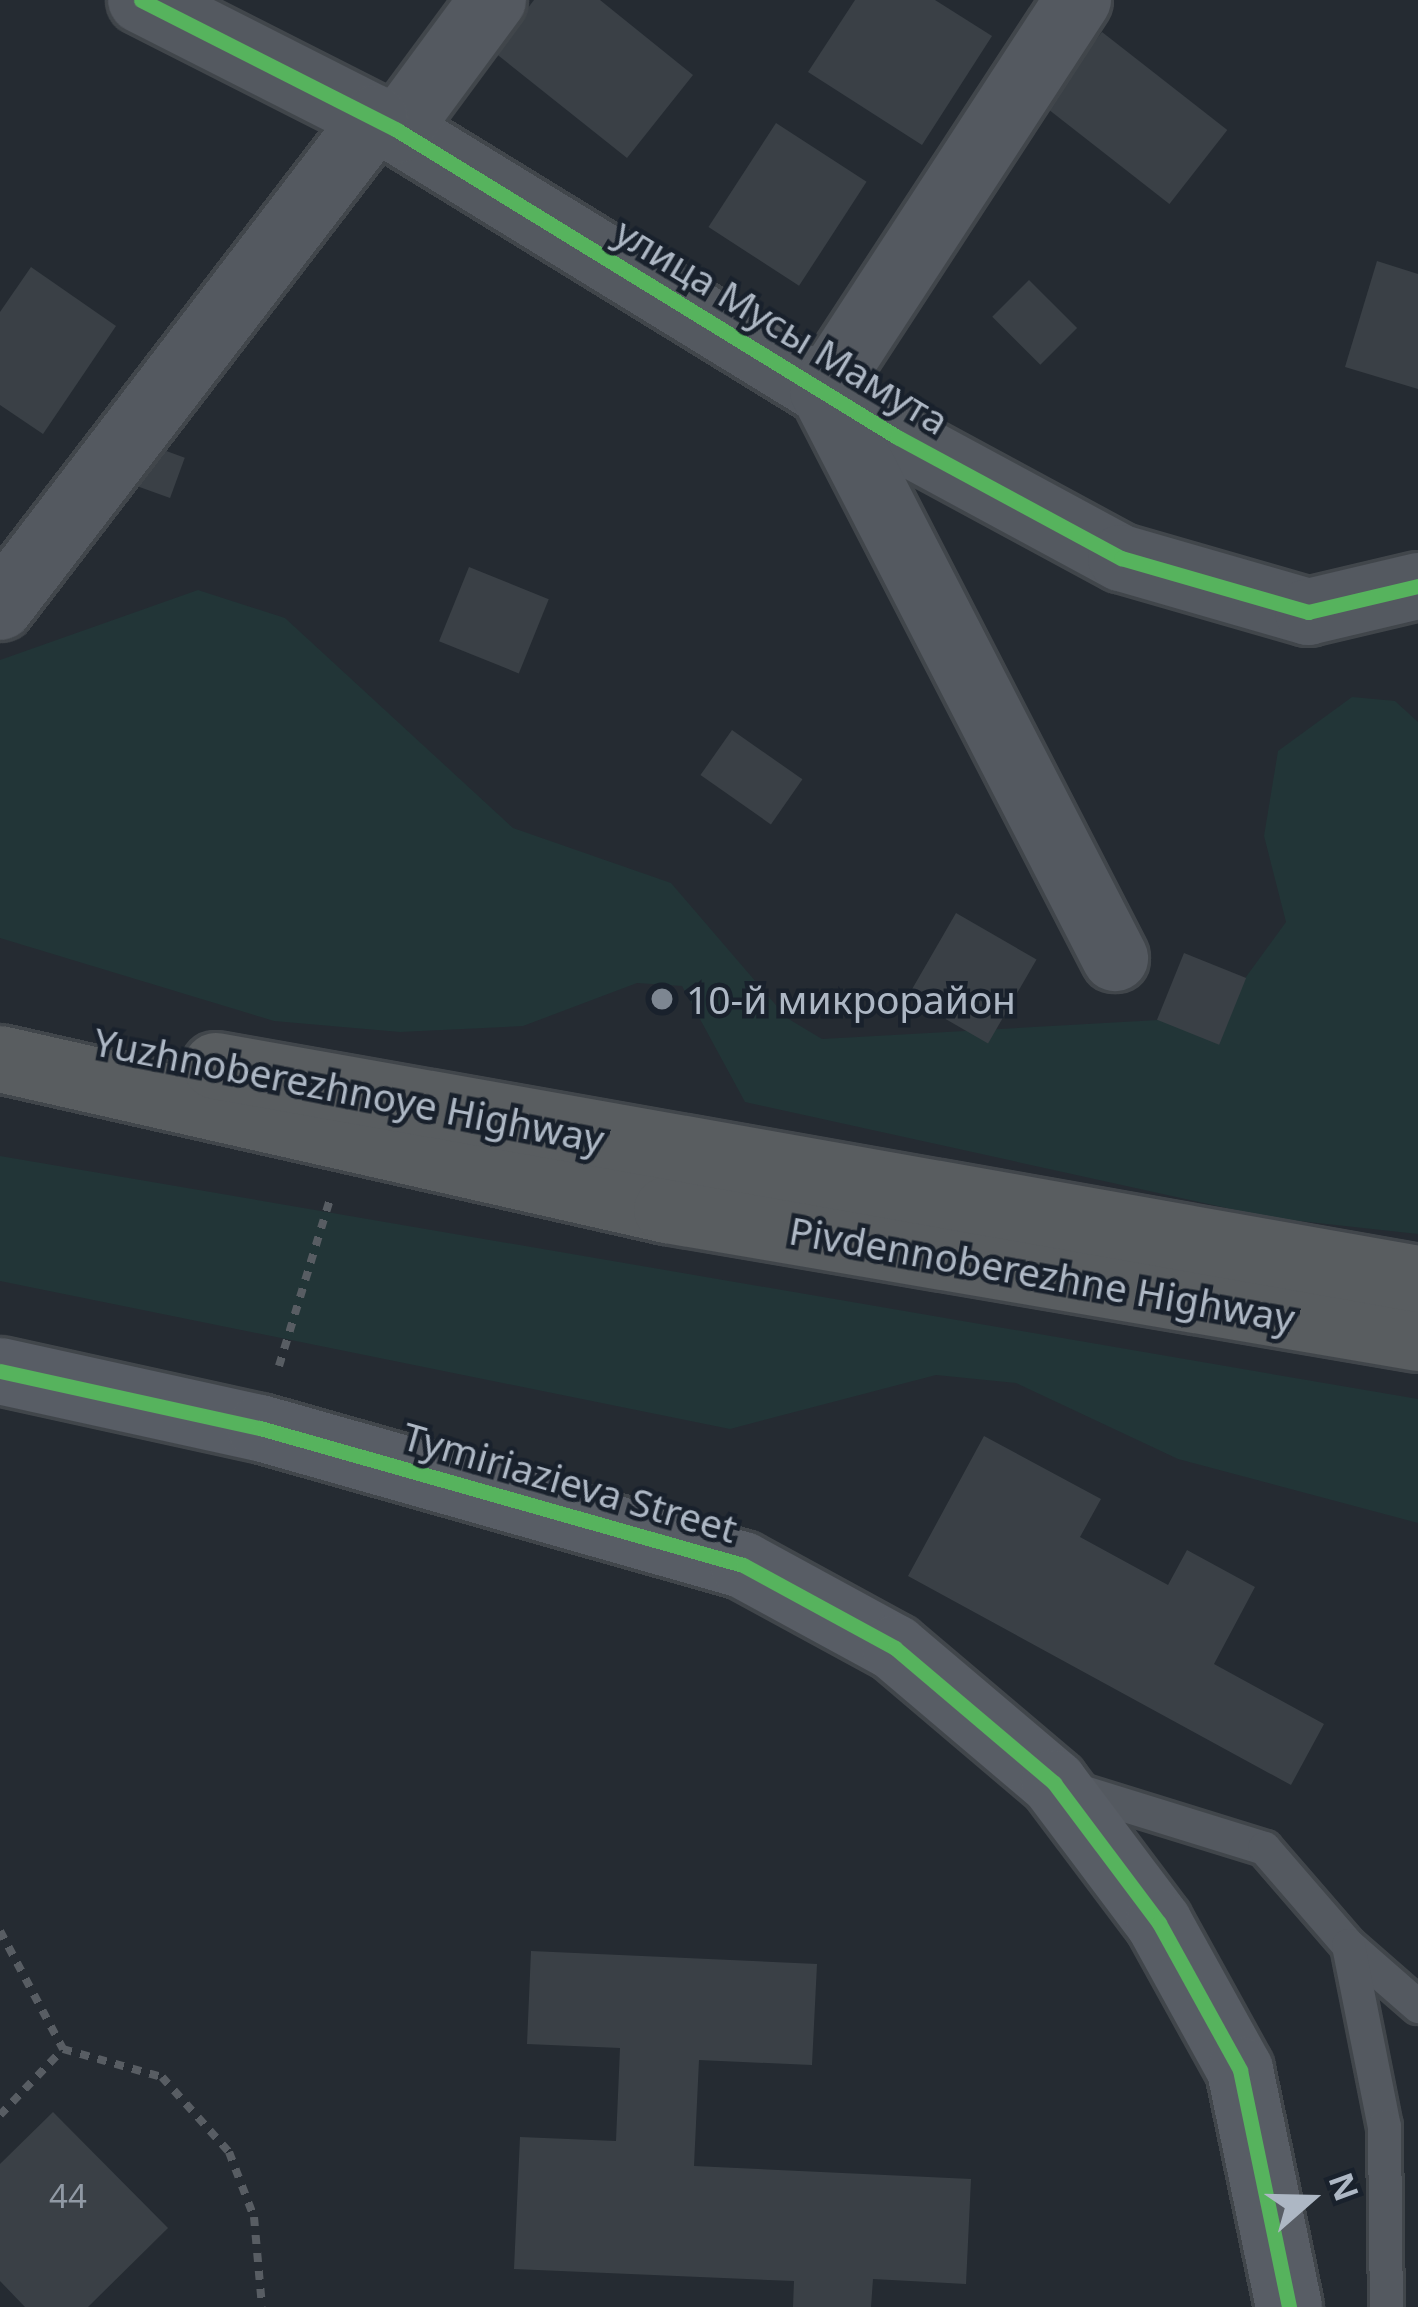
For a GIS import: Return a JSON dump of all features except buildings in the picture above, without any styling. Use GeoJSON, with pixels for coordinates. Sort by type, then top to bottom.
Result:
{"type":"FeatureCollection","features":[{"type":"Feature","properties":{"kind":"highway","name":"Yuzhnoberezhnoye Highway"},"geometry":{"type":"LineString","coordinates":[[0,1022],[698,1156]]}},
{"type":"Feature","properties":{"kind":"highway","name":"Yuzhnoberezhnoye Highway"},"geometry":{"type":"LineString","coordinates":[[0,1059],[348,1143],[667,1210],[1418,1338]]}},
{"type":"Feature","properties":{"kind":"highway","name":"Pivdennoberezhne Highway"},"geometry":{"type":"LineString","coordinates":[[698,1156],[1418,1279]]}},
{"type":"Feature","properties":{"kind":"street","name":"улица Мусы Мамута"},"geometry":{"type":"LineString","coordinates":[[141,0],[386,124],[823,391],[1121,558],[1210,590],[1309,612],[1418,586]]}},
{"type":"Feature","properties":{"kind":"street"},"geometry":{"type":"LineString","coordinates":[[0,607],[386,124],[493,0]]}},
{"type":"Feature","properties":{"kind":"street"},"geometry":{"type":"LineString","coordinates":[[1078,0],[823,391],[1115,958]]}},
{"type":"Feature","properties":{"kind":"street","name":"Tymiriazieva Street"},"geometry":{"type":"LineString","coordinates":[[0,1370],[260,1428],[743,1565],[895,1648],[1054,1783],[1160,1923],[1240,2070],[1289,2307]]}},
{"type":"Feature","properties":{"kind":"lane"},"geometry":{"type":"LineString","coordinates":[[1054,1783],[1264,1848],[1348,1946],[1418,2006]]}},
{"type":"Feature","properties":{"kind":"lane"},"geometry":{"type":"LineString","coordinates":[[1348,1946],[1384,2126],[1386,2307]]}},
{"type":"Feature","properties":{"kind":"path"},"geometry":{"type":"LineString","coordinates":[[260,1428],[348,1143]]}},
{"type":"Feature","properties":{"kind":"path"},"geometry":{"type":"LineString","coordinates":[[0,1931],[63,2049],[162,2077],[230,2152],[254,2217],[262,2307]]}},
{"type":"Feature","properties":{"kind":"path"},"geometry":{"type":"LineString","coordinates":[[0,2115],[63,2049]]}},
{"type":"Feature","properties":{"kind":"shaded area"},"geometry":{"type":"Polygon","coordinates":[[[198,590],[285,618],[513,828],[671,883],[787,1018],[822,1039],[1158,1020],[1235,992],[1286,922],[1264,836],[1278,751],[1352,697],[1395,701],[1418,722],[1418,1234],[1272,1218],[745,1102],[682,986],[637,983],[523,1026],[400,1032],[274,1021],[0,938],[0,660],[198,590]]]}},
{"type":"Feature","properties":{"kind":"shaded area"},"geometry":{"type":"Polygon","coordinates":[[[0,1156],[1418,1399],[1418,1523],[1178,1459],[1016,1383],[936,1375],[730,1429],[0,1281],[0,1156]]]}},
{"type":"Feature","properties":{"kind":"cycle path"},"geometry":{"type":"LineString","coordinates":[[141,0],[397,130],[897,437],[1121,558],[1308,612],[1418,586]]}},
{"type":"Feature","properties":{"kind":"cycle path"},"geometry":{"type":"LineString","coordinates":[[0,1371],[260,1428],[743,1565],[895,1648],[1054,1783],[1159,1923],[1240,2070],[1289,2307]]}},
{"type":"Feature","properties":{"kind":"place","name":"10-й микрорайон"},"geometry":{"type":"Point","coordinates":[662,999]}}]}
